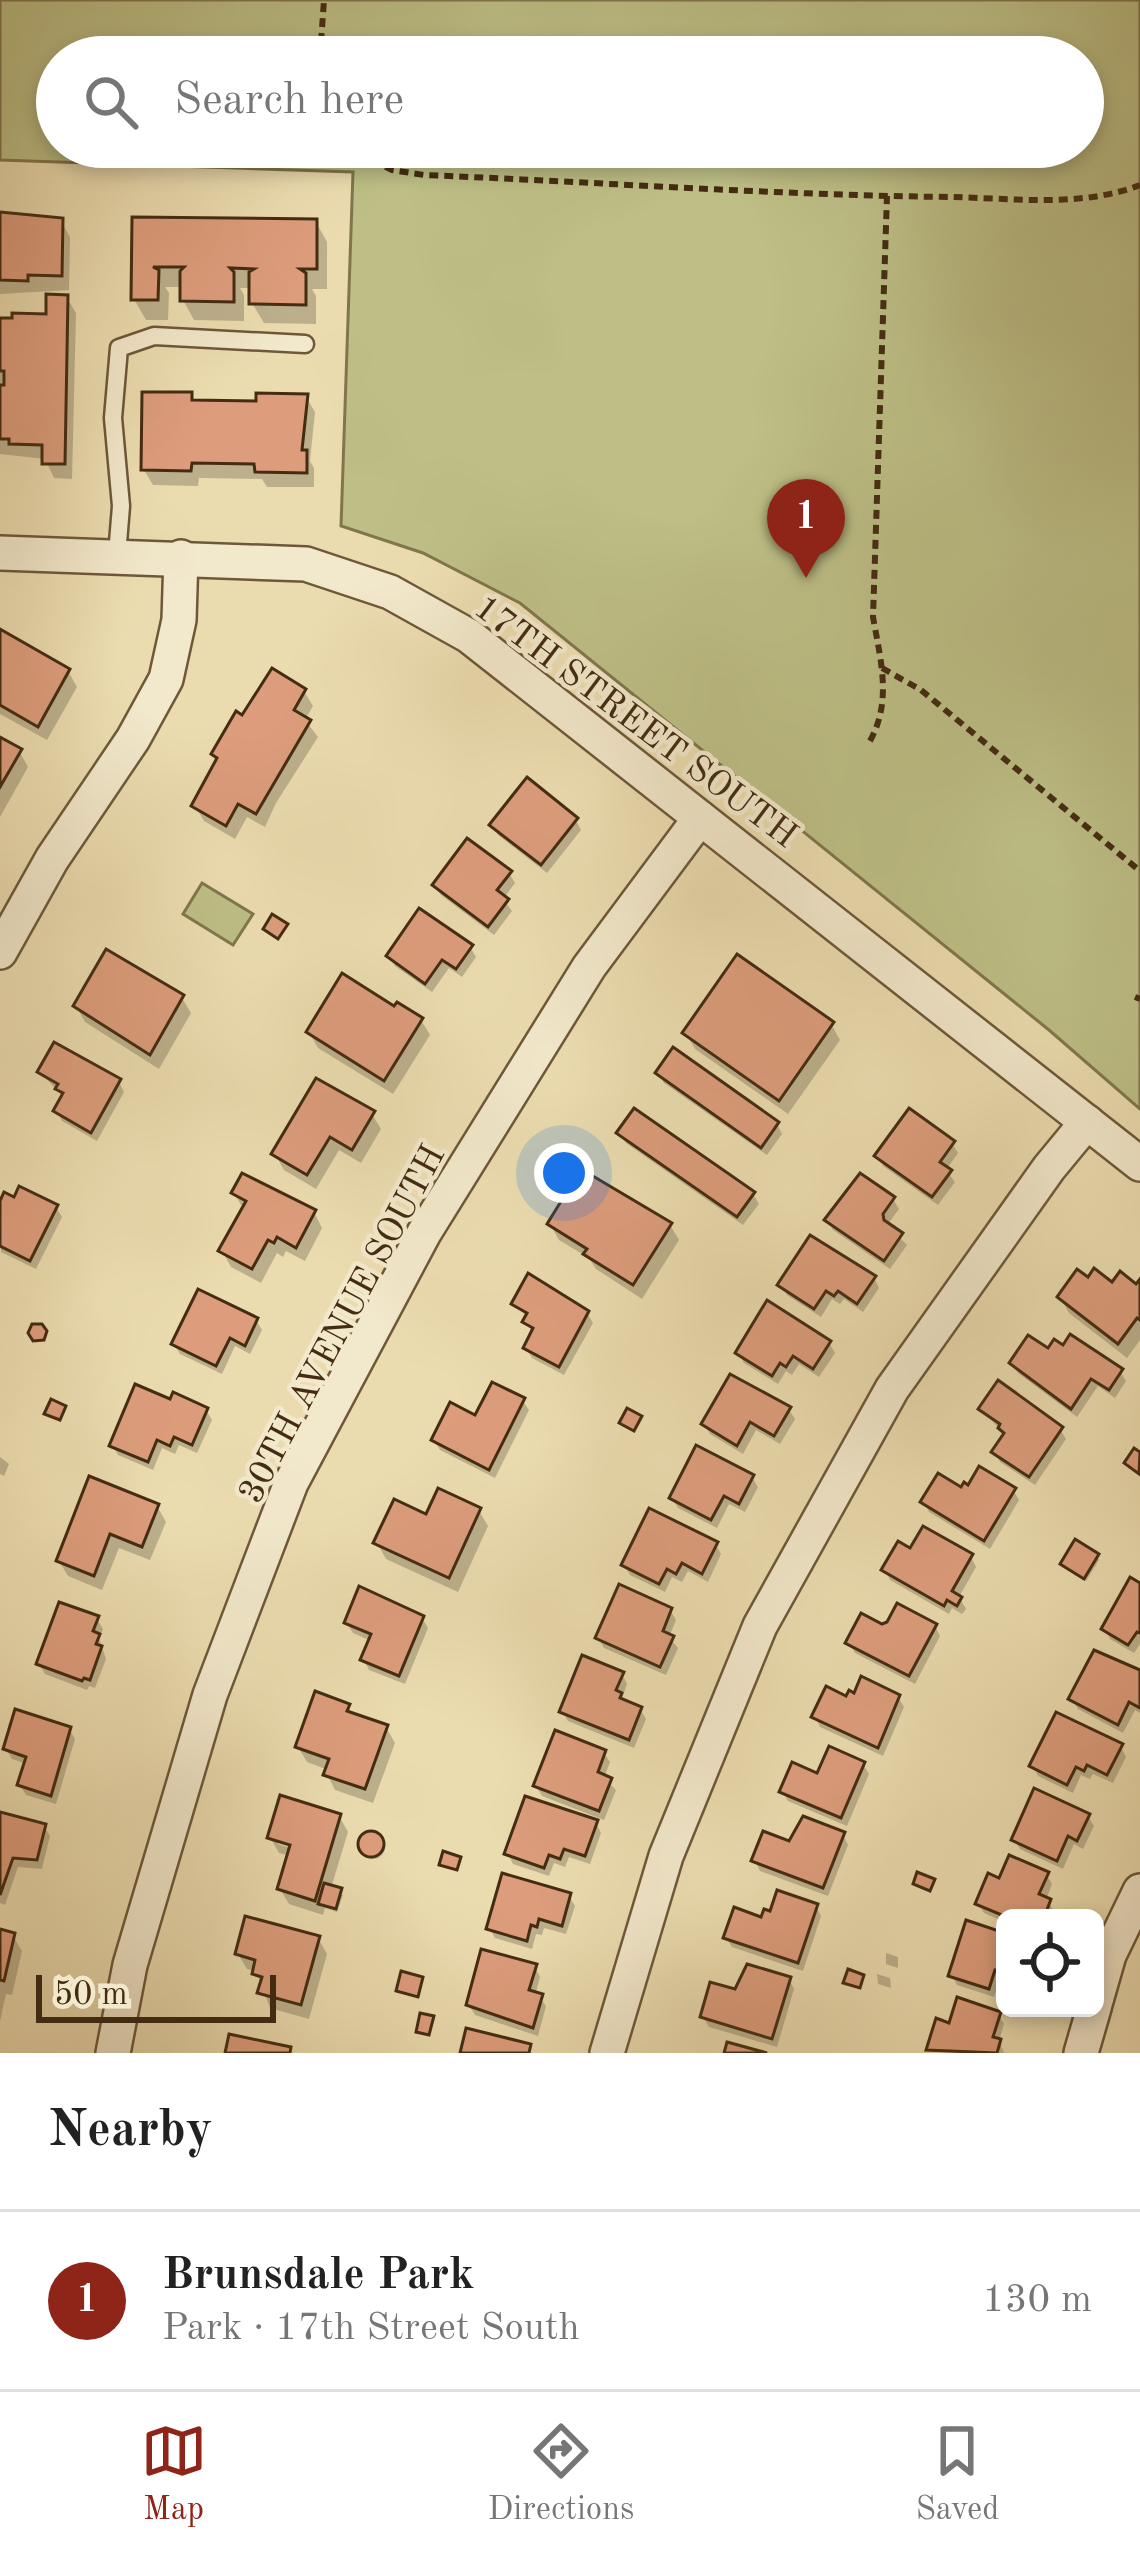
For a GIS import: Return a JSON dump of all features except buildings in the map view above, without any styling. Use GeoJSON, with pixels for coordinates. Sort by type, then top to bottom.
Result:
{"type":"FeatureCollection","features":[{"type":"Feature","properties":{"kind":"street","name":"17TH STREET SOUTH"},"geometry":{"type":"LineString","coordinates":[[0,553],[306,564],[390,592],[469,636],[1140,1164]]}},
{"type":"Feature","properties":{"kind":"street"},"geometry":{"type":"LineString","coordinates":[[0,952],[52,859],[134,739],[166,680],[179,620],[181,557]]}},
{"type":"Feature","properties":{"kind":"street","name":"30TH AVENUE SOUTH"},"geometry":{"type":"LineString","coordinates":[[113,2053],[130,1965],[210,1695],[291,1483],[424,1233],[589,967],[700,818]]}},
{"type":"Feature","properties":{"kind":"street"},"geometry":{"type":"LineString","coordinates":[[607,2053],[666,1856],[760,1626],[892,1389],[1087,1122]]}},
{"type":"Feature","properties":{"kind":"street"},"geometry":{"type":"LineString","coordinates":[[1104,1972],[1140,1891]]}},
{"type":"Feature","properties":{"kind":"street"},"geometry":{"type":"LineString","coordinates":[[1081,2053],[1091,2017]]}},
{"type":"Feature","properties":{"kind":"lane"},"geometry":{"type":"LineString","coordinates":[[117,556],[121,506],[113,418],[119,348],[154,336],[305,344]]}},
{"type":"Feature","properties":{"kind":"path"},"geometry":{"type":"LineString","coordinates":[[321,36],[323,0]]}},
{"type":"Feature","properties":{"kind":"path"},"geometry":{"type":"LineString","coordinates":[[388,168],[424,175],[887,196],[1072,199],[1113,196],[1140,185]]}},
{"type":"Feature","properties":{"kind":"path"},"geometry":{"type":"LineString","coordinates":[[870,741],[883,717],[882,668],[873,617],[887,196]]}},
{"type":"Feature","properties":{"kind":"path"},"geometry":{"type":"LineString","coordinates":[[882,668],[921,690],[1140,871]]}},
{"type":"Feature","properties":{"kind":"green space"},"geometry":{"type":"Polygon","coordinates":[[[0,0],[1140,0],[1140,1109],[1049,1030],[520,603],[423,553],[341,526],[353,172],[235,168],[1104,168],[1104,36],[36,36],[36,161],[0,160],[0,0]]]}},
{"type":"Feature","properties":{"kind":"green space"},"geometry":{"type":"Polygon","coordinates":[[[202,883],[253,914],[233,945],[183,914],[202,883]]]}},
{"type":"Feature","properties":{"kind":"place","name":"Brunsdale Park"},"geometry":{"type":"Point","coordinates":[806,578]}}]}
